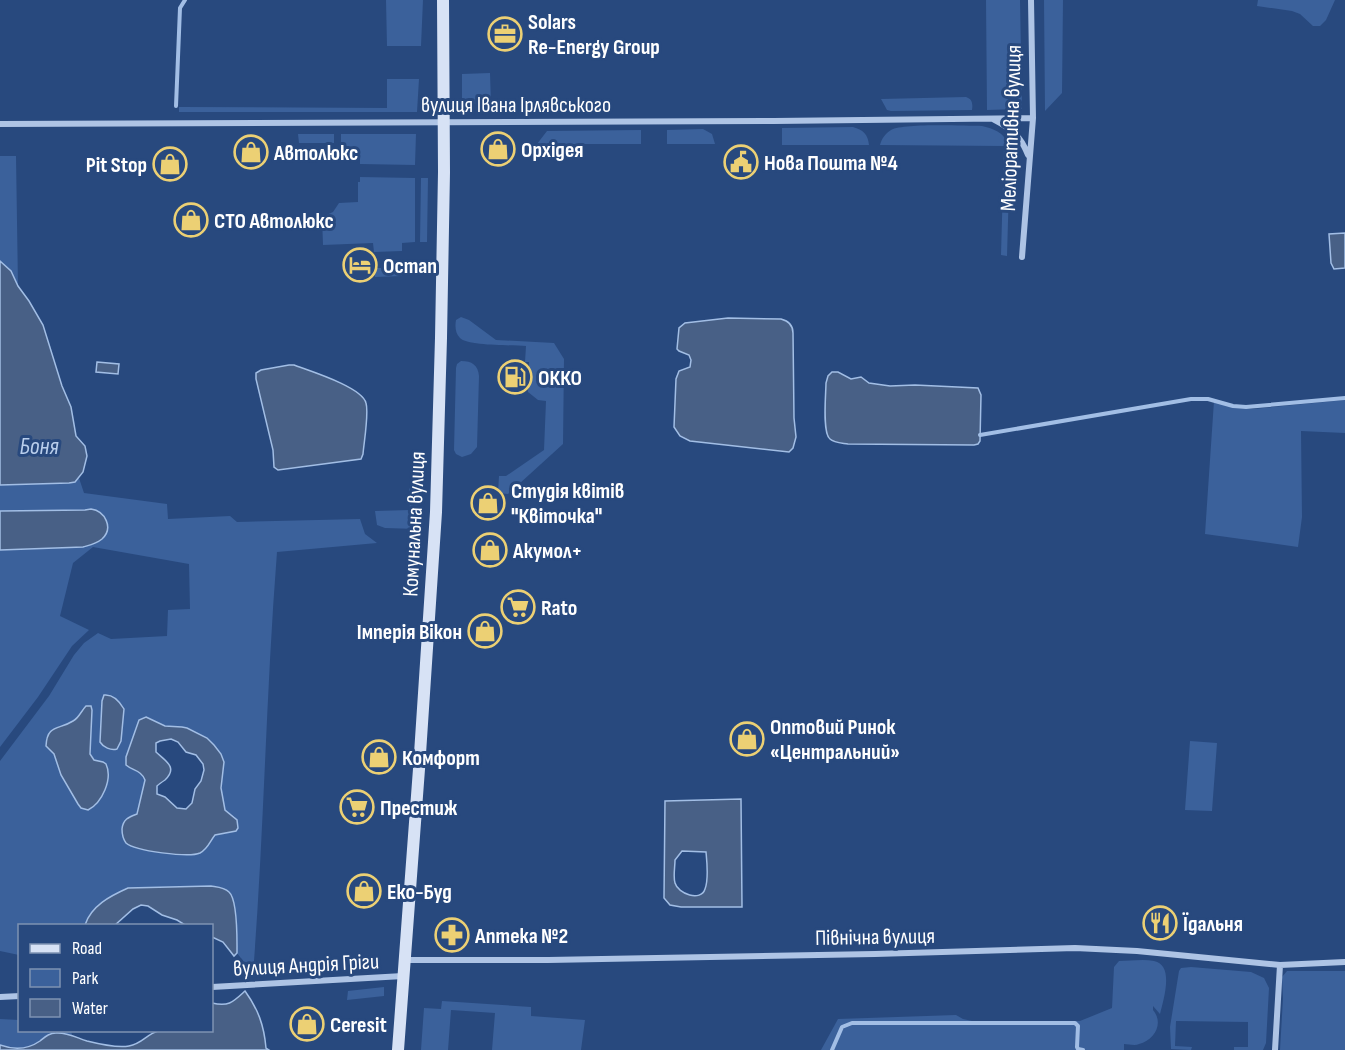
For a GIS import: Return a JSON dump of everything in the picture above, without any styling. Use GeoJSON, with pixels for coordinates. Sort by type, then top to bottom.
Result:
{"type":"FeatureCollection","features":[{"type":"Feature","properties":{"kind":"main road","name":"Комунальна вулиця"},"geometry":{"type":"LineString","coordinates":[[398,1050],[436,520],[444,122],[443,0]]}},
{"type":"Feature","properties":{"kind":"street","name":"Меліоративна вулиця"},"geometry":{"type":"LineString","coordinates":[[1022,257],[1033,118],[1031,0]]}},
{"type":"Feature","properties":{"kind":"street","name":"вулиця Івана Ірлявського"},"geometry":{"type":"LineString","coordinates":[[0,124],[774,122],[1033,118]]}},
{"type":"Feature","properties":{"kind":"street"},"geometry":{"type":"LineString","coordinates":[[992,119],[1007,126],[1016,134],[1030,159]]}},
{"type":"Feature","properties":{"kind":"street","name":"Північна вулиця"},"geometry":{"type":"LineString","coordinates":[[404,960],[875,954],[1075,948],[1137,951],[1280,965],[1345,962]]}},
{"type":"Feature","properties":{"kind":"street"},"geometry":{"type":"LineString","coordinates":[[1275,1050],[1280,965]]}},
{"type":"Feature","properties":{"kind":"street","name":"вулиця Андрія Гріги"},"geometry":{"type":"LineString","coordinates":[[213,987],[403,976]]}},
{"type":"Feature","properties":{"kind":"street"},"geometry":{"type":"LineString","coordinates":[[0,997],[18,996]]}},
{"type":"Feature","properties":{"kind":"green space"},"geometry":{"type":"Polygon","coordinates":[[[386,0],[423,0],[421,46],[387,46],[386,0]]]}},
{"type":"Feature","properties":{"kind":"green space"},"geometry":{"type":"Polygon","coordinates":[[[986,0],[1020,0],[1022,109],[987,110],[986,0]]]}},
{"type":"Feature","properties":{"kind":"green space"},"geometry":{"type":"Polygon","coordinates":[[[1044,0],[1063,0],[1062,93],[1045,111],[1044,0]]]}},
{"type":"Feature","properties":{"kind":"green space"},"geometry":{"type":"Polygon","coordinates":[[[1258,0],[1335,0],[1326,20],[1320,26],[1313,26],[1300,14],[1292,11],[1257,6],[1258,0]]]}},
{"type":"Feature","properties":{"kind":"green space"},"geometry":{"type":"Polygon","coordinates":[[[490,73],[491,104],[462,104],[462,74],[490,73]]]}},
{"type":"Feature","properties":{"kind":"green space"},"geometry":{"type":"Polygon","coordinates":[[[387,79],[419,79],[417,112],[179,112],[179,107],[387,108],[387,79]]]}},
{"type":"Feature","properties":{"kind":"green space"},"geometry":{"type":"Polygon","coordinates":[[[966,97],[972,102],[972,110],[891,111],[887,110],[881,99],[966,97]]]}},
{"type":"Feature","properties":{"kind":"green space"},"geometry":{"type":"Polygon","coordinates":[[[982,126],[1001,134],[1007,141],[1010,152],[1007,256],[1001,255],[1004,146],[880,145],[887,133],[898,128],[982,126]]]}},
{"type":"Feature","properties":{"kind":"green space"},"geometry":{"type":"Polygon","coordinates":[[[853,127],[864,133],[869,145],[782,145],[782,128],[853,127]]]}},
{"type":"Feature","properties":{"kind":"green space"},"geometry":{"type":"Polygon","coordinates":[[[703,129],[712,134],[715,144],[667,144],[667,130],[703,129]]]}},
{"type":"Feature","properties":{"kind":"green space"},"geometry":{"type":"Polygon","coordinates":[[[641,130],[641,144],[537,144],[547,131],[641,130]]]}},
{"type":"Feature","properties":{"kind":"green space"},"geometry":{"type":"Polygon","coordinates":[[[298,134],[334,134],[334,143],[299,143],[298,134]]]}},
{"type":"Feature","properties":{"kind":"green space"},"geometry":{"type":"Polygon","coordinates":[[[341,134],[416,134],[415,165],[360,164],[360,154],[341,154],[341,134]]]}},
{"type":"Feature","properties":{"kind":"green space"},"geometry":{"type":"Polygon","coordinates":[[[0,156],[16,156],[18,286],[11,272],[0,261],[0,156]]]}},
{"type":"Feature","properties":{"kind":"green space"},"geometry":{"type":"Polygon","coordinates":[[[360,177],[415,178],[415,242],[402,243],[402,251],[374,252],[373,243],[323,245],[322,217],[333,212],[339,203],[358,202],[360,177]]]}},
{"type":"Feature","properties":{"kind":"green space"},"geometry":{"type":"Polygon","coordinates":[[[421,178],[428,178],[427,242],[420,242],[421,178]]]}},
{"type":"Feature","properties":{"kind":"green space"},"geometry":{"type":"Polygon","coordinates":[[[389,261],[402,261],[402,276],[375,277],[375,268],[389,268],[389,261]]]}},
{"type":"Feature","properties":{"kind":"green space"},"geometry":{"type":"Polygon","coordinates":[[[461,317],[469,320],[496,340],[554,343],[564,359],[563,444],[508,494],[498,493],[499,476],[506,476],[544,450],[546,401],[538,400],[528,392],[529,362],[525,362],[526,346],[464,341],[458,336],[456,329],[456,320],[461,317]]]}},
{"type":"Feature","properties":{"kind":"green space"},"geometry":{"type":"Polygon","coordinates":[[[461,361],[474,364],[479,376],[477,447],[471,454],[462,457],[454,450],[456,368],[461,361]]]}},
{"type":"Feature","properties":{"kind":"green space"},"geometry":{"type":"Polygon","coordinates":[[[1345,400],[1345,433],[1301,431],[1302,517],[1298,547],[1205,534],[1214,401],[1234,408],[1253,409],[1345,400]]]}},
{"type":"Feature","properties":{"kind":"green space"},"geometry":{"type":"Polygon","coordinates":[[[79,478],[84,493],[167,504],[168,519],[230,516],[237,522],[360,519],[365,534],[377,543],[277,552],[253,974],[237,953],[234,902],[128,888],[96,907],[85,924],[18,924],[18,955],[0,951],[0,761],[49,696],[84,643],[98,633],[111,639],[167,636],[168,610],[190,609],[189,564],[93,547],[73,563],[60,616],[89,630],[72,646],[38,697],[0,747],[0,550],[83,547],[106,534],[107,522],[91,509],[0,511],[0,485],[69,483],[79,478]],[[102,701],[100,742],[120,744],[124,709],[102,701]],[[91,706],[83,708],[51,751],[56,758],[61,775],[78,804],[95,806],[105,788],[103,762],[94,760],[90,754],[91,706]],[[146,717],[139,720],[126,757],[129,767],[142,775],[145,780],[137,814],[129,817],[122,827],[123,835],[126,841],[138,849],[193,854],[200,851],[215,835],[232,832],[235,817],[225,810],[222,796],[221,780],[224,762],[221,754],[207,738],[187,728],[165,726],[146,717]]]}},
{"type":"Feature","properties":{"kind":"green space"},"geometry":{"type":"Polygon","coordinates":[[[417,487],[418,529],[385,528],[377,525],[375,511],[410,510],[409,488],[417,487]]]}},
{"type":"Feature","properties":{"kind":"green space"},"geometry":{"type":"Polygon","coordinates":[[[1190,741],[1217,743],[1212,811],[1185,810],[1190,741]]]}},
{"type":"Feature","properties":{"kind":"green space"},"geometry":{"type":"Polygon","coordinates":[[[1119,961],[1154,961],[1164,969],[1166,976],[1160,1014],[1153,1006],[1158,1020],[1156,1030],[1145,1042],[1136,1045],[1124,1044],[1124,1050],[821,1050],[838,1019],[956,1015],[972,1021],[1080,1021],[1112,1008],[1114,967],[1119,961]]]}},
{"type":"Feature","properties":{"kind":"green space"},"geometry":{"type":"Polygon","coordinates":[[[1181,968],[1251,972],[1264,978],[1269,988],[1266,1043],[1263,1050],[1234,1050],[1234,1047],[1248,1047],[1248,1022],[1176,1021],[1175,1046],[1192,1047],[1191,1050],[1171,1049],[1170,1027],[1179,971],[1181,968]]]}},
{"type":"Feature","properties":{"kind":"green space"},"geometry":{"type":"Polygon","coordinates":[[[1287,971],[1345,971],[1345,1050],[1280,1050],[1282,977],[1287,971]]]}},
{"type":"Feature","properties":{"kind":"green space"},"geometry":{"type":"Polygon","coordinates":[[[384,987],[384,996],[347,1000],[348,991],[384,987]]]}},
{"type":"Feature","properties":{"kind":"green space"},"geometry":{"type":"Polygon","coordinates":[[[442,1001],[531,1007],[531,1016],[585,1020],[581,1050],[492,1050],[495,1013],[451,1010],[448,1050],[421,1050],[424,1008],[441,1009],[442,1001]]]}},
{"type":"Feature","properties":{"kind":"green space"},"geometry":{"type":"Polygon","coordinates":[[[0,1019],[18,1020],[18,1032],[71,1032],[72,1035],[51,1033],[28,1047],[0,1045],[0,1019]]]}},
{"type":"Feature","properties":{"kind":"water"},"geometry":{"type":"Polygon","coordinates":[[[1345,233],[1345,268],[1334,269],[1331,263],[1329,234],[1345,233]]]}},
{"type":"Feature","properties":{"kind":"water","name":"Боня"},"geometry":{"type":"Polygon","coordinates":[[[0,261],[11,271],[43,325],[71,407],[76,436],[85,446],[87,456],[83,472],[75,482],[0,485],[0,261]]]}},
{"type":"Feature","properties":{"kind":"water"},"geometry":{"type":"Polygon","coordinates":[[[728,318],[781,319],[791,326],[796,437],[793,448],[789,452],[690,441],[680,436],[674,427],[676,379],[679,371],[690,367],[691,360],[689,355],[677,349],[679,328],[685,323],[728,318]]]}},
{"type":"Feature","properties":{"kind":"water"},"geometry":{"type":"Polygon","coordinates":[[[97,362],[119,364],[118,374],[96,372],[97,362]]]}},
{"type":"Feature","properties":{"kind":"water"},"geometry":{"type":"Polygon","coordinates":[[[289,365],[334,380],[362,397],[366,403],[367,414],[361,459],[278,470],[274,467],[273,450],[256,373],[289,365]]]}},
{"type":"Feature","properties":{"kind":"water"},"geometry":{"type":"Polygon","coordinates":[[[832,372],[838,372],[851,379],[861,377],[869,383],[890,386],[978,388],[981,395],[980,441],[974,445],[848,444],[834,441],[830,439],[826,429],[825,412],[826,383],[832,372]]]}},
{"type":"Feature","properties":{"kind":"water"},"geometry":{"type":"Polygon","coordinates":[[[91,509],[104,516],[107,525],[106,535],[95,543],[83,547],[0,550],[0,511],[91,509]]]}},
{"type":"Feature","properties":{"kind":"water"},"geometry":{"type":"Polygon","coordinates":[[[104,695],[113,697],[124,709],[121,741],[117,749],[107,748],[100,742],[104,695]]]}},
{"type":"Feature","properties":{"kind":"water"},"geometry":{"type":"Polygon","coordinates":[[[86,706],[91,706],[92,710],[90,754],[94,760],[106,764],[108,770],[107,783],[102,796],[88,810],[81,808],[78,804],[61,775],[54,754],[46,746],[51,731],[75,720],[86,706]]]}},
{"type":"Feature","properties":{"kind":"water"},"geometry":{"type":"Polygon","coordinates":[[[146,717],[165,726],[187,728],[207,738],[214,745],[224,762],[221,788],[225,810],[237,820],[236,831],[215,835],[205,849],[194,854],[150,851],[126,843],[122,829],[127,819],[137,814],[145,780],[139,772],[126,765],[126,757],[139,720],[146,717]],[[171,739],[156,743],[156,752],[169,764],[171,771],[157,786],[157,794],[165,797],[177,808],[186,809],[192,803],[195,789],[201,781],[204,770],[203,764],[196,755],[186,752],[178,742],[171,739]]]}},
{"type":"Feature","properties":{"kind":"water"},"geometry":{"type":"Polygon","coordinates":[[[741,799],[742,907],[681,907],[670,905],[664,898],[665,801],[741,799]],[[682,851],[675,860],[675,883],[685,893],[695,896],[703,893],[707,876],[706,852],[682,851]]]}},
{"type":"Feature","properties":{"kind":"water"},"geometry":{"type":"Polygon","coordinates":[[[211,886],[225,889],[232,896],[234,903],[237,953],[234,956],[223,942],[213,937],[213,924],[183,924],[148,906],[141,905],[133,909],[116,924],[85,924],[96,907],[128,888],[211,886]]]}},
{"type":"Feature","properties":{"kind":"water"},"geometry":{"type":"Polygon","coordinates":[[[245,991],[260,1018],[266,1048],[269,1050],[0,1050],[0,1045],[25,1048],[54,1033],[68,1034],[102,1044],[124,1046],[134,1045],[156,1032],[213,1032],[213,1003],[230,1003],[245,991]]]}},
{"type":"Feature","properties":{"kind":"waterway"},"geometry":{"type":"LineString","coordinates":[[176,106],[180,8],[185,0]]}},
{"type":"Feature","properties":{"kind":"waterway"},"geometry":{"type":"LineString","coordinates":[[980,435],[1191,399],[1208,399],[1246,407],[1345,398]]}},
{"type":"Feature","properties":{"kind":"waterway"},"geometry":{"type":"LineString","coordinates":[[832,1050],[842,1027],[852,1023],[1075,1023],[1078,1026],[1077,1047],[1083,1050]]}},
{"type":"Feature","properties":{"kind":"place","name":"Solars Re-Energy Group"},"geometry":{"type":"Point","coordinates":[505,34]}},
{"type":"Feature","properties":{"kind":"place","name":"Орхідея"},"geometry":{"type":"Point","coordinates":[498,149]}},
{"type":"Feature","properties":{"kind":"place","name":"Автолюкс"},"geometry":{"type":"Point","coordinates":[251,152]}},
{"type":"Feature","properties":{"kind":"place","name":"Нова Пошта №4"},"geometry":{"type":"Point","coordinates":[741,162]}},
{"type":"Feature","properties":{"kind":"place","name":"Pit Stop"},"geometry":{"type":"Point","coordinates":[170,164]}},
{"type":"Feature","properties":{"kind":"place","name":"СТО Автолюкс"},"geometry":{"type":"Point","coordinates":[191,220]}},
{"type":"Feature","properties":{"kind":"place","name":"Остап"},"geometry":{"type":"Point","coordinates":[360,265]}},
{"type":"Feature","properties":{"kind":"place","name":"ОККО"},"geometry":{"type":"Point","coordinates":[515,377]}},
{"type":"Feature","properties":{"kind":"place","name":"Студія квітів \"Квіточка\""},"geometry":{"type":"Point","coordinates":[488,503]}},
{"type":"Feature","properties":{"kind":"place","name":"Акумол+"},"geometry":{"type":"Point","coordinates":[490,550]}},
{"type":"Feature","properties":{"kind":"place","name":"Rato"},"geometry":{"type":"Point","coordinates":[518,607]}},
{"type":"Feature","properties":{"kind":"place","name":"Імперія Вікон"},"geometry":{"type":"Point","coordinates":[485,631]}},
{"type":"Feature","properties":{"kind":"place","name":"Оптовий Ринок «Центральний»"},"geometry":{"type":"Point","coordinates":[747,739]}},
{"type":"Feature","properties":{"kind":"place","name":"Комфорт"},"geometry":{"type":"Point","coordinates":[379,757]}},
{"type":"Feature","properties":{"kind":"place","name":"Престиж"},"geometry":{"type":"Point","coordinates":[357,807]}},
{"type":"Feature","properties":{"kind":"place","name":"Еко-Буд"},"geometry":{"type":"Point","coordinates":[364,891]}},
{"type":"Feature","properties":{"kind":"place","name":"Їдальня"},"geometry":{"type":"Point","coordinates":[1160,923]}},
{"type":"Feature","properties":{"kind":"place","name":"Аптека №2"},"geometry":{"type":"Point","coordinates":[452,935]}},
{"type":"Feature","properties":{"kind":"place","name":"Ceresit"},"geometry":{"type":"Point","coordinates":[307,1024]}}]}
